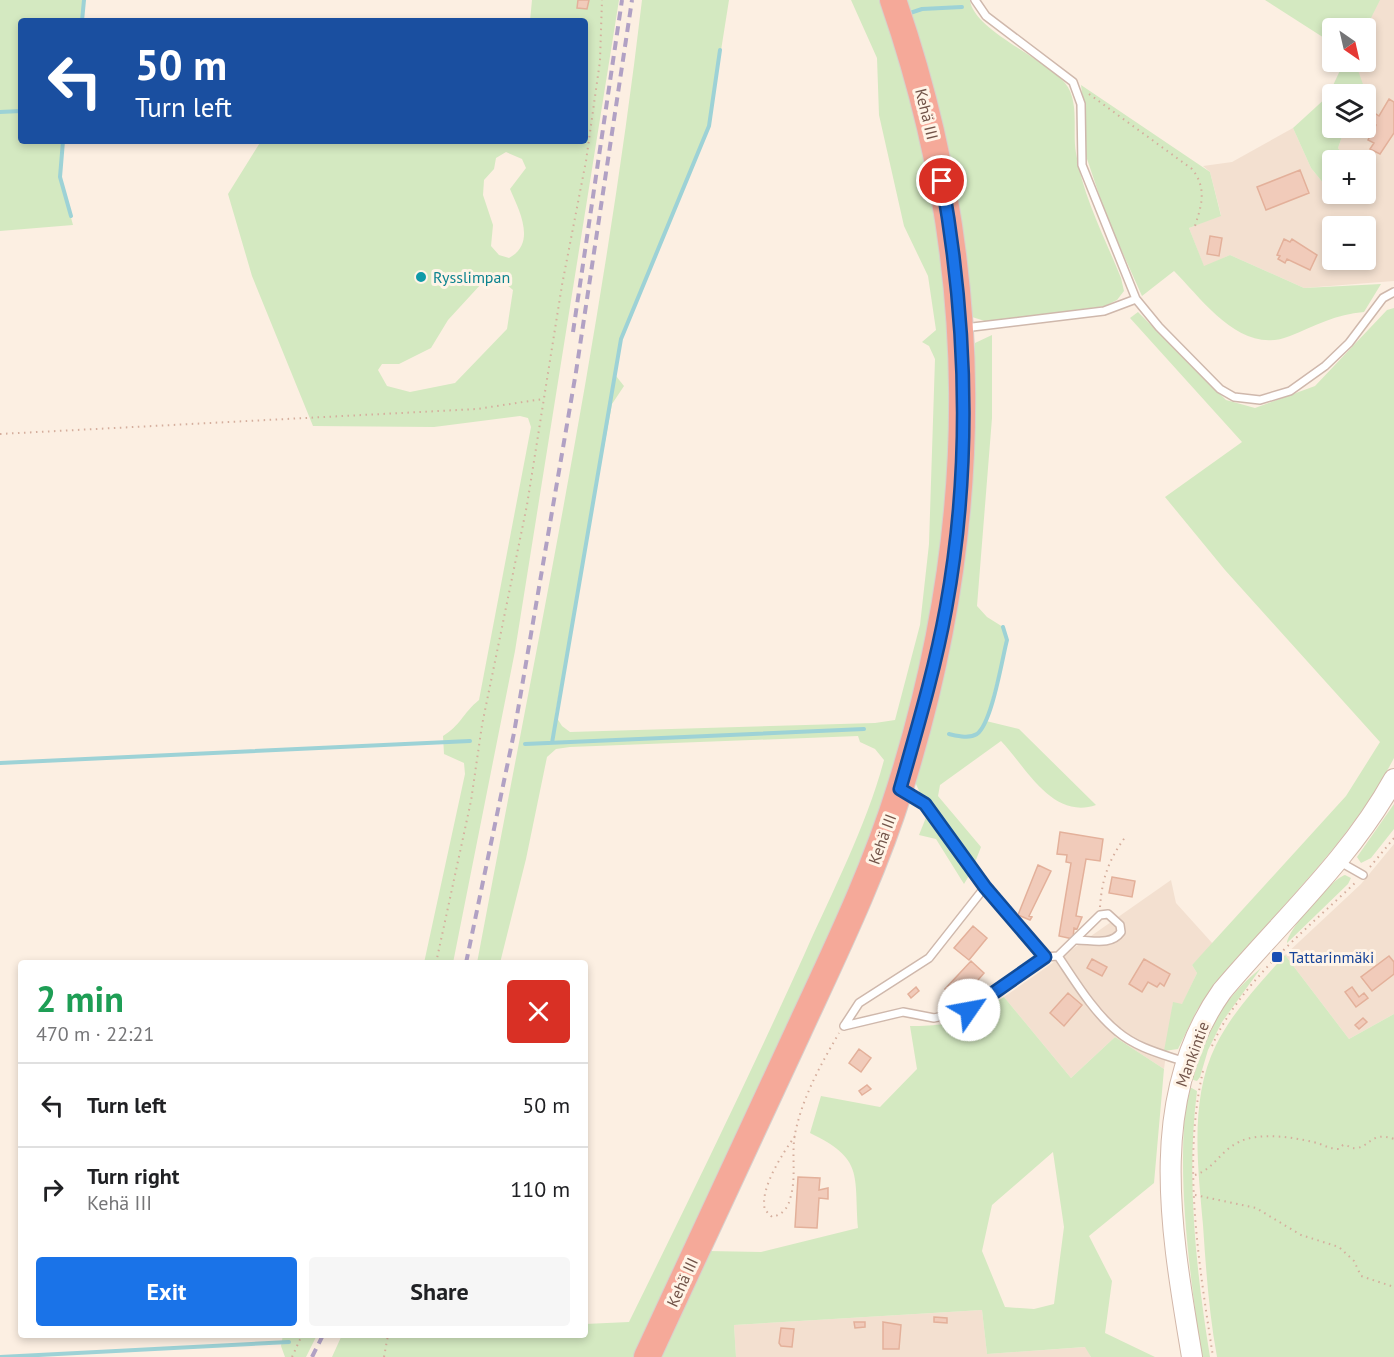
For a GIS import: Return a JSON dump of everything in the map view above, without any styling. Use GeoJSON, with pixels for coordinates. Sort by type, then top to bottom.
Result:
{"type":"FeatureCollection","features":[{"type":"Feature","properties":{"kind":"highway","name":"Kehä III"},"geometry":{"type":"LineString","coordinates":[[647,1357],[858,900],[900,789],[925,702],[946,607],[955,551],[964,437],[961,329],[950,224],[938,160],[908,45],[893,0]]}},
{"type":"Feature","properties":{"kind":"street","name":"Mankintie"},"geometry":{"type":"LineString","coordinates":[[1192,1357],[1178,1272],[1170,1152],[1172,1121],[1195,1062],[1206,1015],[1222,992],[1338,861],[1368,823],[1394,779]]}},
{"type":"Feature","properties":{"kind":"lane"},"geometry":{"type":"LineString","coordinates":[[975,0],[986,16],[1073,82],[1081,104],[1082,165],[1136,299],[1159,327],[1220,389],[1234,397],[1260,400],[1290,391],[1324,366],[1349,343],[1383,298],[1394,292]]}},
{"type":"Feature","properties":{"kind":"lane"},"geometry":{"type":"LineString","coordinates":[[961,329],[1104,311],[1136,299]]}},
{"type":"Feature","properties":{"kind":"lane"},"geometry":{"type":"LineString","coordinates":[[900,789],[925,804],[985,887],[1045,957]]}},
{"type":"Feature","properties":{"kind":"lane"},"geometry":{"type":"LineString","coordinates":[[1338,861],[1363,875]]}},
{"type":"Feature","properties":{"kind":"lane"},"geometry":{"type":"LineString","coordinates":[[844,1026],[859,1003],[929,958],[985,887]]}},
{"type":"Feature","properties":{"kind":"lane"},"geometry":{"type":"LineString","coordinates":[[844,1026],[903,1012],[934,1018],[969,1010],[1045,957],[1058,956],[1077,940],[1100,915],[1108,914],[1114,917],[1121,932],[1109,942],[1077,940]]}},
{"type":"Feature","properties":{"kind":"lane"},"geometry":{"type":"LineString","coordinates":[[1058,956],[1082,992],[1117,1032],[1141,1046],[1195,1062]]}},
{"type":"Feature","properties":{"kind":"path"},"geometry":{"type":"LineString","coordinates":[[437,960],[471,801],[482,725],[529,494],[543,399],[594,114],[600,61],[602,0]]}},
{"type":"Feature","properties":{"kind":"path"},"geometry":{"type":"LineString","coordinates":[[1073,82],[1192,169],[1200,180],[1203,200],[1194,229]]}},
{"type":"Feature","properties":{"kind":"path"},"geometry":{"type":"LineString","coordinates":[[0,434],[477,409],[543,399]]}},
{"type":"Feature","properties":{"kind":"path"},"geometry":{"type":"LineString","coordinates":[[1100,915],[1103,875],[1113,853],[1126,836]]}},
{"type":"Feature","properties":{"kind":"path"},"geometry":{"type":"LineString","coordinates":[[1208,1054],[1231,1012],[1264,972],[1363,875],[1394,838]]}},
{"type":"Feature","properties":{"kind":"path"},"geometry":{"type":"LineString","coordinates":[[795,1136],[780,1158],[764,1195],[765,1210],[772,1217],[783,1213],[790,1199],[794,1178],[795,1136],[804,1103],[822,1062],[844,1026]]}},
{"type":"Feature","properties":{"kind":"path"},"geometry":{"type":"LineString","coordinates":[[1195,1062],[1195,1195],[1213,1357]]}},
{"type":"Feature","properties":{"kind":"path"},"geometry":{"type":"LineString","coordinates":[[1194,1175],[1207,1171],[1236,1142],[1251,1137],[1316,1142],[1326,1149],[1339,1149],[1343,1145],[1353,1149],[1361,1148],[1370,1139],[1387,1136],[1394,1139]]}},
{"type":"Feature","properties":{"kind":"path"},"geometry":{"type":"LineString","coordinates":[[1195,1195],[1256,1208],[1301,1235],[1339,1247],[1354,1261],[1362,1275],[1394,1287]]}},
{"type":"Feature","properties":{"kind":"path"},"geometry":{"type":"LineString","coordinates":[[292,1357],[302,1338]]}},
{"type":"Feature","properties":{"kind":"path"},"geometry":{"type":"LineString","coordinates":[[384,1357],[387,1338]]}},
{"type":"Feature","properties":{"kind":"shaded area"},"geometry":{"type":"Polygon","coordinates":[[[1337,0],[1394,0],[1394,281],[1304,288],[1230,255],[1204,267],[1189,228],[1221,215],[1210,172],[1203,166],[1232,162],[1293,128],[1311,168],[1322,182],[1322,204],[1376,204],[1376,150],[1339,150],[1338,148],[1342,138],[1376,138],[1376,84],[1362,84],[1358,72],[1376,72],[1376,18],[1326,18],[1337,0]]]}},
{"type":"Feature","properties":{"kind":"shaded area"},"geometry":{"type":"Polygon","coordinates":[[[1394,844],[1394,1014],[1349,1039],[1285,955],[1361,884],[1394,844]]]}},
{"type":"Feature","properties":{"kind":"shaded area"},"geometry":{"type":"Polygon","coordinates":[[[1171,880],[1176,903],[1213,944],[1192,965],[1197,973],[1182,1005],[1173,1003],[1164,1069],[1115,1037],[1071,1078],[1004,997],[1171,880]]]}},
{"type":"Feature","properties":{"kind":"shaded area"},"geometry":{"type":"Polygon","coordinates":[[[982,1310],[987,1354],[1086,1347],[1091,1357],[736,1357],[734,1325],[982,1310]]]}},
{"type":"Feature","properties":{"kind":"green space"},"geometry":{"type":"Polygon","coordinates":[[[0,0],[84,0],[82,18],[18,18],[18,144],[63,144],[60,177],[73,225],[0,231],[0,0]]]}},
{"type":"Feature","properties":{"kind":"green space"},"geometry":{"type":"Polygon","coordinates":[[[532,0],[619,0],[515,651],[454,960],[425,960],[465,774],[464,763],[444,754],[443,736],[454,728],[479,700],[531,427],[528,418],[520,416],[434,427],[313,426],[252,276],[228,194],[259,144],[588,144],[588,18],[530,18],[532,0]],[[506,152],[496,158],[494,169],[484,180],[483,195],[493,225],[491,246],[499,255],[509,258],[517,252],[524,235],[521,216],[510,189],[526,168],[522,159],[506,152]],[[499,278],[482,283],[448,320],[431,348],[399,364],[382,364],[378,370],[387,386],[410,392],[455,383],[507,329],[513,290],[499,278]]]}},
{"type":"Feature","properties":{"kind":"green space"},"geometry":{"type":"Polygon","coordinates":[[[642,0],[729,0],[709,126],[621,339],[616,376],[624,386],[612,404],[555,715],[562,726],[570,732],[875,723],[895,720],[920,625],[929,544],[935,359],[929,346],[922,342],[936,330],[928,276],[904,226],[879,115],[877,58],[851,0],[880,0],[905,65],[937,204],[951,326],[952,460],[938,600],[913,715],[879,819],[828,946],[636,1357],[332,1357],[341,1338],[588,1338],[588,1324],[629,1322],[741,1092],[838,882],[868,810],[884,760],[875,749],[860,742],[858,736],[556,749],[547,757],[526,859],[501,960],[478,960],[568,483],[609,242],[642,0]]]}},
{"type":"Feature","properties":{"kind":"green space"},"geometry":{"type":"Polygon","coordinates":[[[905,0],[970,0],[974,11],[983,22],[1056,74],[1070,90],[1074,107],[1075,144],[1079,169],[1124,291],[1117,300],[1105,306],[988,322],[972,317],[952,163],[937,103],[905,0]]]}},
{"type":"Feature","properties":{"kind":"green space"},"geometry":{"type":"Polygon","coordinates":[[[1265,0],[1380,0],[1371,18],[1322,18],[1322,37],[1265,0]]]}},
{"type":"Feature","properties":{"kind":"green space"},"geometry":{"type":"Polygon","coordinates":[[[1339,72],[1359,72],[1363,84],[1334,84],[1339,72]]]}},
{"type":"Feature","properties":{"kind":"green space"},"geometry":{"type":"Polygon","coordinates":[[[1081,85],[1210,172],[1221,216],[1189,228],[1204,266],[1230,255],[1304,288],[1381,284],[1364,312],[1335,318],[1290,336],[1272,340],[1255,338],[1225,322],[1174,271],[1142,296],[1107,218],[1085,153],[1086,122],[1081,85]]]}},
{"type":"Feature","properties":{"kind":"green space"},"geometry":{"type":"Polygon","coordinates":[[[1322,101],[1322,138],[1342,138],[1339,150],[1322,150],[1322,182],[1311,168],[1293,128],[1322,101]]]}},
{"type":"Feature","properties":{"kind":"green space"},"geometry":{"type":"Polygon","coordinates":[[[1394,308],[1394,758],[1375,791],[1332,850],[1210,991],[1197,1010],[1178,1049],[1164,1051],[1173,1002],[1182,1004],[1197,973],[1192,965],[1346,796],[1380,742],[1225,570],[1165,497],[1242,442],[1130,318],[1138,312],[1226,400],[1255,408],[1315,386],[1387,310],[1394,308]]]}},
{"type":"Feature","properties":{"kind":"green space"},"geometry":{"type":"Polygon","coordinates":[[[992,335],[992,418],[977,606],[987,617],[1003,627],[1007,640],[986,721],[1019,729],[1096,805],[1080,808],[1066,805],[1053,798],[1030,777],[1001,741],[940,785],[938,796],[981,847],[974,865],[921,795],[915,782],[946,669],[970,520],[975,343],[992,335]]]}},
{"type":"Feature","properties":{"kind":"green space"},"geometry":{"type":"Polygon","coordinates":[[[1394,804],[1394,829],[1371,858],[1361,863],[1357,857],[1394,804]]]}},
{"type":"Feature","properties":{"kind":"green space"},"geometry":{"type":"Polygon","coordinates":[[[927,815],[970,874],[964,884],[936,839],[919,835],[927,815]]]}},
{"type":"Feature","properties":{"kind":"green space"},"geometry":{"type":"Polygon","coordinates":[[[1345,875],[1351,878],[1348,884],[1287,943],[1294,928],[1311,906],[1330,886],[1345,875]]]}},
{"type":"Feature","properties":{"kind":"green space"},"geometry":{"type":"Polygon","coordinates":[[[1285,955],[1349,1039],[1394,1014],[1394,1357],[1217,1357],[1208,1291],[1199,1180],[1198,1134],[1202,1088],[1207,1066],[1230,1021],[1285,955]]]}},
{"type":"Feature","properties":{"kind":"green space"},"geometry":{"type":"Polygon","coordinates":[[[1261,968],[1222,1022],[1208,1050],[1200,1077],[1197,1081],[1190,1079],[1209,1031],[1225,1005],[1261,968]]]}},
{"type":"Feature","properties":{"kind":"green space"},"geometry":{"type":"Polygon","coordinates":[[[1004,997],[1071,1078],[1115,1037],[1164,1069],[1154,1183],[1089,1236],[1112,1281],[1105,1333],[1155,1357],[1091,1357],[1085,1347],[987,1354],[982,1310],[734,1325],[736,1357],[659,1357],[708,1251],[761,1252],[858,1228],[855,1181],[848,1160],[840,1151],[810,1133],[821,1096],[880,1107],[917,1069],[910,1026],[949,1023],[970,1016],[1004,997]],[[1053,1152],[992,1205],[982,1251],[1005,1307],[1034,1309],[1054,1304],[1064,1227],[1053,1152]]]}},
{"type":"Feature","properties":{"kind":"green space"},"geometry":{"type":"Polygon","coordinates":[[[1188,1086],[1197,1091],[1192,1157],[1194,1224],[1210,1357],[1201,1357],[1186,1222],[1183,1154],[1188,1086]]]}},
{"type":"Feature","properties":{"kind":"green space"},"geometry":{"type":"Polygon","coordinates":[[[282,1338],[316,1338],[306,1357],[285,1357],[281,1346],[282,1338]]]}},
{"type":"Feature","properties":{"kind":"building"},"geometry":{"type":"Polygon","coordinates":[[[578,0],[589,0],[587,9],[577,8],[578,0]]]}},
{"type":"Feature","properties":{"kind":"building"},"geometry":{"type":"Polygon","coordinates":[[[1389,99],[1394,102],[1394,133],[1380,154],[1370,149],[1374,143],[1368,140],[1376,138],[1376,114],[1379,116],[1389,99]]]}},
{"type":"Feature","properties":{"kind":"building"},"geometry":{"type":"Polygon","coordinates":[[[1300,170],[1309,193],[1266,210],[1257,187],[1300,170]]]}},
{"type":"Feature","properties":{"kind":"building"},"geometry":{"type":"Polygon","coordinates":[[[1210,236],[1222,238],[1219,256],[1207,254],[1210,236]]]}},
{"type":"Feature","properties":{"kind":"building"},"geometry":{"type":"Polygon","coordinates":[[[1284,239],[1290,242],[1292,239],[1317,255],[1310,270],[1287,259],[1285,263],[1278,259],[1280,256],[1277,255],[1284,239]]]}},
{"type":"Feature","properties":{"kind":"building"},"geometry":{"type":"Polygon","coordinates":[[[1060,832],[1103,839],[1100,861],[1086,859],[1076,916],[1082,917],[1077,929],[1074,928],[1073,939],[1059,936],[1071,863],[1066,862],[1067,855],[1057,854],[1060,832]]]}},
{"type":"Feature","properties":{"kind":"building"},"geometry":{"type":"Polygon","coordinates":[[[1038,865],[1051,871],[1029,916],[1032,917],[1030,920],[1018,915],[1038,865]]]}},
{"type":"Feature","properties":{"kind":"building"},"geometry":{"type":"Polygon","coordinates":[[[1112,877],[1135,881],[1132,897],[1109,893],[1112,877]]]}},
{"type":"Feature","properties":{"kind":"building"},"geometry":{"type":"Polygon","coordinates":[[[973,926],[987,938],[969,960],[954,948],[973,926]]]}},
{"type":"Feature","properties":{"kind":"building"},"geometry":{"type":"Polygon","coordinates":[[[1389,956],[1394,962],[1394,974],[1372,991],[1361,977],[1389,956]]]}},
{"type":"Feature","properties":{"kind":"building"},"geometry":{"type":"Polygon","coordinates":[[[1092,959],[1107,967],[1102,976],[1087,968],[1092,959]]]}},
{"type":"Feature","properties":{"kind":"building"},"geometry":{"type":"Polygon","coordinates":[[[1144,959],[1170,974],[1164,986],[1160,983],[1157,987],[1148,982],[1142,992],[1129,984],[1144,959]]]}},
{"type":"Feature","properties":{"kind":"building"},"geometry":{"type":"Polygon","coordinates":[[[971,961],[984,973],[959,1002],[945,989],[971,961]]]}},
{"type":"Feature","properties":{"kind":"building"},"geometry":{"type":"Polygon","coordinates":[[[916,987],[919,991],[911,998],[908,994],[916,987]]]}},
{"type":"Feature","properties":{"kind":"building"},"geometry":{"type":"Polygon","coordinates":[[[1352,987],[1359,997],[1364,993],[1368,998],[1356,1007],[1345,992],[1352,987]]]}},
{"type":"Feature","properties":{"kind":"building"},"geometry":{"type":"Polygon","coordinates":[[[1068,993],[1082,1005],[1064,1026],[1050,1013],[1068,993]]]}},
{"type":"Feature","properties":{"kind":"building"},"geometry":{"type":"Polygon","coordinates":[[[1363,1018],[1367,1022],[1359,1029],[1355,1025],[1363,1018]]]}},
{"type":"Feature","properties":{"kind":"building"},"geometry":{"type":"Polygon","coordinates":[[[859,1049],[871,1058],[861,1072],[849,1063],[859,1049]]]}},
{"type":"Feature","properties":{"kind":"building"},"geometry":{"type":"Polygon","coordinates":[[[867,1085],[871,1089],[862,1095],[859,1091],[867,1085]]]}},
{"type":"Feature","properties":{"kind":"building"},"geometry":{"type":"Polygon","coordinates":[[[798,1177],[820,1178],[819,1190],[828,1188],[828,1199],[819,1198],[817,1228],[795,1227],[798,1177]]]}},
{"type":"Feature","properties":{"kind":"building"},"geometry":{"type":"Polygon","coordinates":[[[934,1317],[947,1318],[947,1323],[934,1322],[934,1317]]]}},
{"type":"Feature","properties":{"kind":"building"},"geometry":{"type":"Polygon","coordinates":[[[854,1322],[865,1322],[865,1327],[855,1328],[854,1322]]]}},
{"type":"Feature","properties":{"kind":"building"},"geometry":{"type":"Polygon","coordinates":[[[883,1322],[901,1325],[899,1349],[883,1349],[883,1322]]]}},
{"type":"Feature","properties":{"kind":"building"},"geometry":{"type":"Polygon","coordinates":[[[781,1328],[794,1329],[792,1347],[781,1346],[779,1343],[781,1328]]]}},
{"type":"Feature","properties":{"kind":"waterway"},"geometry":{"type":"LineString","coordinates":[[82,18],[84,0]]}},
{"type":"Feature","properties":{"kind":"waterway"},"geometry":{"type":"LineString","coordinates":[[910,13],[922,9],[962,7]]}},
{"type":"Feature","properties":{"kind":"waterway"},"geometry":{"type":"LineString","coordinates":[[552,743],[621,339],[709,126],[720,50]]}},
{"type":"Feature","properties":{"kind":"waterway"},"geometry":{"type":"LineString","coordinates":[[0,112],[18,111]]}},
{"type":"Feature","properties":{"kind":"waterway"},"geometry":{"type":"LineString","coordinates":[[63,144],[60,177],[71,216]]}},
{"type":"Feature","properties":{"kind":"waterway"},"geometry":{"type":"LineString","coordinates":[[949,734],[971,736],[977,734],[982,728],[992,704],[1007,640],[1003,627]]}},
{"type":"Feature","properties":{"kind":"waterway"},"geometry":{"type":"LineString","coordinates":[[525,744],[864,729]]}},
{"type":"Feature","properties":{"kind":"waterway"},"geometry":{"type":"LineString","coordinates":[[0,763],[470,741]]}},
{"type":"Feature","properties":{"kind":"waterway"},"geometry":{"type":"LineString","coordinates":[[0,1357],[289,1342]]}},
{"type":"Feature","properties":{"kind":"railway"},"geometry":{"type":"LineString","coordinates":[[573,332],[622,0]]}},
{"type":"Feature","properties":{"kind":"railway"},"geometry":{"type":"LineString","coordinates":[[467,960],[514,733],[576,372],[632,0]]}},
{"type":"Feature","properties":{"kind":"railway"},"geometry":{"type":"LineString","coordinates":[[312,1357],[322,1338]]}},
{"type":"Feature","properties":{"kind":"place","name":"Rysslimpan"},"geometry":{"type":"Point","coordinates":[421,277]}},
{"type":"Feature","properties":{"kind":"place","name":"Tattarinmäki"},"geometry":{"type":"Point","coordinates":[1277,957]}},
{"type":"Feature","properties":{"kind":"route"},"geometry":{"type":"LineString","coordinates":[[942,181],[950,224],[960,314],[964,437],[955,551],[946,607],[925,702],[900,789],[925,804],[985,887],[1045,957],[969,1010]]}}]}
